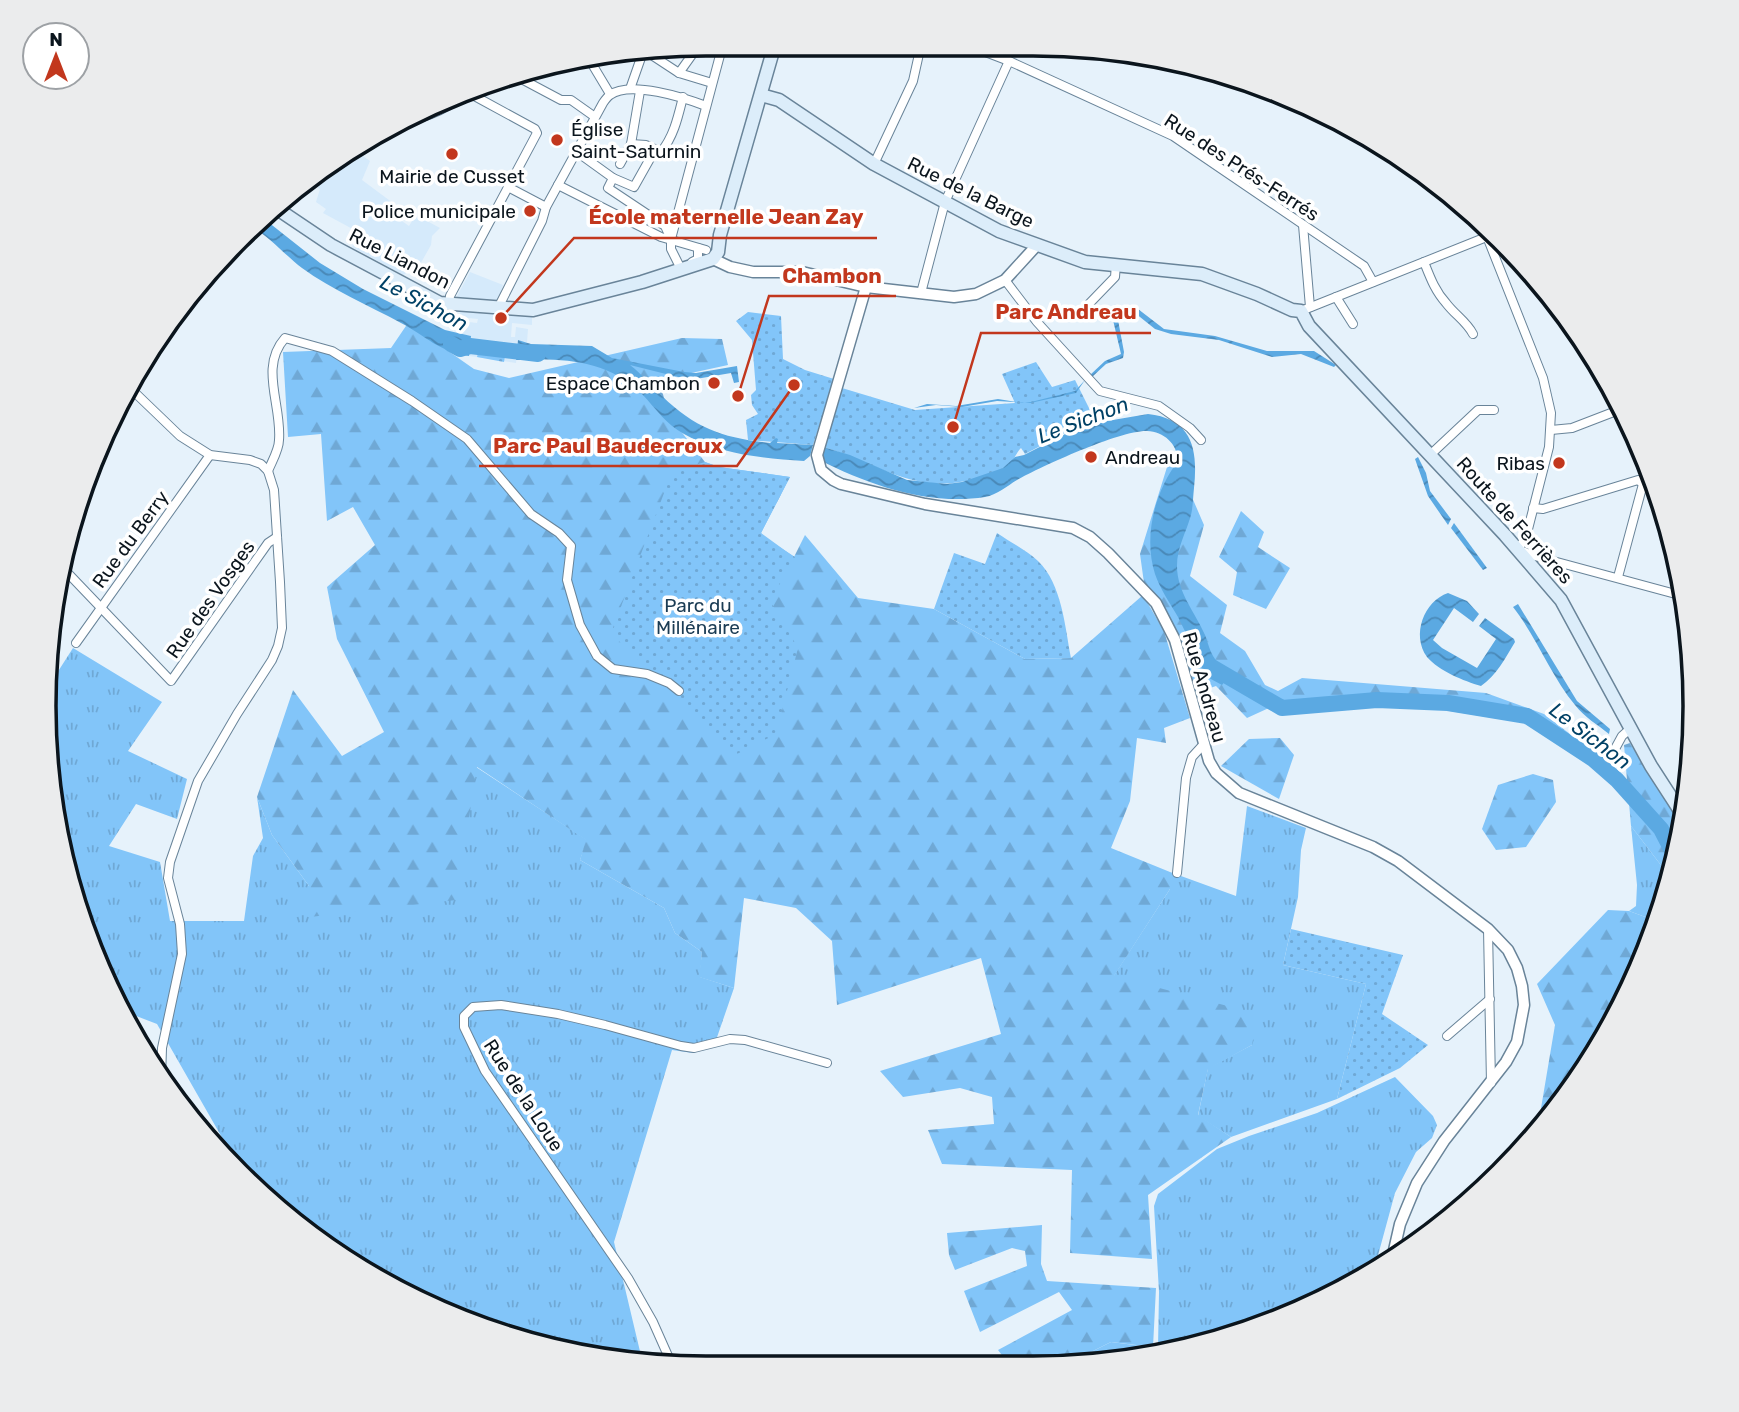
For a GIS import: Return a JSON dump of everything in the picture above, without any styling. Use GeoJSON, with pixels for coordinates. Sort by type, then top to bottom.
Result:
{"type":"FeatureCollection","features":[{"type":"Feature","properties":{"kind":"main road"},"geometry":{"type":"LineString","coordinates":[[706,252],[720,235],[772,56]]}},
{"type":"Feature","properties":{"kind":"main road","name":"Rue de la Barge"},"geometry":{"type":"LineString","coordinates":[[761,95],[779,100],[874,164],[999,231],[1037,246],[1085,262],[1202,274],[1293,310],[1306,309]]}},
{"type":"Feature","properties":{"kind":"main road","name":"Rue Liandon"},"geometry":{"type":"LineString","coordinates":[[283,212],[331,245],[440,303],[449,304],[533,310],[680,270],[706,252]]}},
{"type":"Feature","properties":{"kind":"main road","name":"Route de Ferrières"},"geometry":{"type":"LineString","coordinates":[[1306,309],[1309,326],[1518,549],[1561,600],[1631,729],[1675,803]]}},
{"type":"Feature","properties":{"kind":"street"},"geometry":{"type":"LineString","coordinates":[[679,73],[691,56]]}},
{"type":"Feature","properties":{"kind":"street"},"geometry":{"type":"LineString","coordinates":[[680,270],[671,249],[671,239],[720,56]]}},
{"type":"Feature","properties":{"kind":"street"},"geometry":{"type":"LineString","coordinates":[[874,164],[913,81],[919,56]]}},
{"type":"Feature","properties":{"kind":"street","name":"Rue des Prés-Ferrés"},"geometry":{"type":"LineString","coordinates":[[996,56],[1174,136],[1364,266],[1373,282]]}},
{"type":"Feature","properties":{"kind":"street"},"geometry":{"type":"LineString","coordinates":[[655,58],[679,73],[712,83]]}},
{"type":"Feature","properties":{"kind":"street"},"geometry":{"type":"LineString","coordinates":[[630,89],[642,60]]}},
{"type":"Feature","properties":{"kind":"street"},"geometry":{"type":"LineString","coordinates":[[921,293],[945,202],[1009,61]]}},
{"type":"Feature","properties":{"kind":"street"},"geometry":{"type":"LineString","coordinates":[[593,66],[610,94]]}},
{"type":"Feature","properties":{"kind":"street"},"geometry":{"type":"LineString","coordinates":[[526,81],[561,100],[571,100],[595,117]]}},
{"type":"Feature","properties":{"kind":"street"},"geometry":{"type":"LineString","coordinates":[[498,308],[542,221],[546,207],[610,94],[630,89],[683,97],[706,106]]}},
{"type":"Feature","properties":{"kind":"street"},"geometry":{"type":"LineString","coordinates":[[621,164],[631,144],[640,91]]}},
{"type":"Feature","properties":{"kind":"street"},"geometry":{"type":"LineString","coordinates":[[449,304],[450,296],[537,133],[535,129],[477,97]]}},
{"type":"Feature","properties":{"kind":"street"},"geometry":{"type":"LineString","coordinates":[[631,144],[646,145],[661,152],[676,126],[683,97]]}},
{"type":"Feature","properties":{"kind":"street"},"geometry":{"type":"LineString","coordinates":[[577,152],[612,178],[634,187],[652,155]]}},
{"type":"Feature","properties":{"kind":"street"},"geometry":{"type":"LineString","coordinates":[[612,178],[608,188],[665,226],[671,239]]}},
{"type":"Feature","properties":{"kind":"street"},"geometry":{"type":"LineString","coordinates":[[558,185],[615,215],[706,252],[730,267],[753,272],[802,272],[866,287],[954,298],[976,294],[1006,280],[1037,246]]}},
{"type":"Feature","properties":{"kind":"street"},"geometry":{"type":"LineString","coordinates":[[508,187],[546,207]]}},
{"type":"Feature","properties":{"kind":"street"},"geometry":{"type":"LineString","coordinates":[[1303,225],[1306,309],[1484,237]]}},
{"type":"Feature","properties":{"kind":"street"},"geometry":{"type":"LineString","coordinates":[[1495,248],[1544,378],[1551,413],[1552,430],[1526,537],[1518,549],[1531,555],[1673,593]]}},
{"type":"Feature","properties":{"kind":"street"},"geometry":{"type":"LineString","coordinates":[[1424,262],[1438,293],[1473,334]]}},
{"type":"Feature","properties":{"kind":"street"},"geometry":{"type":"LineString","coordinates":[[1085,308],[1115,277],[1116,264]]}},
{"type":"Feature","properties":{"kind":"street"},"geometry":{"type":"LineString","coordinates":[[1006,280],[1037,322],[1100,391],[1159,406],[1190,428],[1201,440]]}},
{"type":"Feature","properties":{"kind":"street","name":"Rue Andreau"},"geometry":{"type":"LineString","coordinates":[[866,287],[817,456],[821,470],[841,484],[925,504],[1073,528],[1090,537],[1146,590],[1166,619],[1175,640],[1203,745],[1216,773],[1239,793],[1385,853],[1488,929],[1508,950],[1517,968],[1524,1005],[1517,1042],[1491,1083],[1444,1141],[1417,1183],[1395,1245]]}},
{"type":"Feature","properties":{"kind":"street"},"geometry":{"type":"LineString","coordinates":[[1336,297],[1353,324]]}},
{"type":"Feature","properties":{"kind":"street"},"geometry":{"type":"LineString","coordinates":[[268,471],[280,442],[277,405],[271,377],[278,347],[285,338],[332,351],[467,439],[531,514],[559,533],[572,546],[567,580],[580,625],[597,656],[613,669],[647,674],[669,682],[679,691]]}},
{"type":"Feature","properties":{"kind":"street"},"geometry":{"type":"LineString","coordinates":[[136,394],[180,436],[210,455],[250,460],[261,464],[268,471],[274,490],[282,628],[272,660],[198,781],[170,862],[168,878],[180,924],[182,954],[162,1060]]}},
{"type":"Feature","properties":{"kind":"street"},"geometry":{"type":"LineString","coordinates":[[1430,455],[1478,410],[1493,410]]}},
{"type":"Feature","properties":{"kind":"street"},"geometry":{"type":"LineString","coordinates":[[1552,430],[1572,428],[1613,412]]}},
{"type":"Feature","properties":{"kind":"street","name":"Rue du Berry"},"geometry":{"type":"LineString","coordinates":[[76,643],[210,455]]}},
{"type":"Feature","properties":{"kind":"street"},"geometry":{"type":"LineString","coordinates":[[1533,508],[1543,509],[1637,480],[1643,484],[1618,577]]}},
{"type":"Feature","properties":{"kind":"street","name":"Rue des Vosges"},"geometry":{"type":"LineString","coordinates":[[100,608],[171,681],[268,543],[277,537]]}},
{"type":"Feature","properties":{"kind":"street"},"geometry":{"type":"LineString","coordinates":[[69,575],[100,608]]}},
{"type":"Feature","properties":{"kind":"street"},"geometry":{"type":"LineString","coordinates":[[1609,758],[1622,736],[1631,729]]}},
{"type":"Feature","properties":{"kind":"street"},"geometry":{"type":"LineString","coordinates":[[1177,873],[1186,778],[1192,757],[1203,745]]}},
{"type":"Feature","properties":{"kind":"street"},"geometry":{"type":"LineString","coordinates":[[1488,929],[1491,1083]]}},
{"type":"Feature","properties":{"kind":"street"},"geometry":{"type":"LineString","coordinates":[[1447,1036],[1490,999]]}},
{"type":"Feature","properties":{"kind":"street","name":"Rue de la Loue"},"geometry":{"type":"LineString","coordinates":[[668,1355],[628,1278],[485,1071],[464,1027],[464,1016],[472,1007],[501,1005],[605,1025],[681,1046],[694,1048],[730,1039],[745,1040],[827,1063]]}},
{"type":"Feature","properties":{"kind":"shaded area"},"geometry":{"type":"Polygon","coordinates":[[[362,155],[370,161],[362,180],[401,209],[396,217],[409,226],[416,215],[440,228],[432,236],[431,245],[414,275],[408,272],[403,275],[352,247],[360,233],[323,213],[326,209],[316,202],[320,189],[316,186],[362,155]]]}},
{"type":"Feature","properties":{"kind":"shaded area"},"geometry":{"type":"Polygon","coordinates":[[[470,272],[503,285],[501,291],[510,314],[532,317],[532,325],[512,323],[511,337],[515,337],[516,327],[528,329],[527,342],[518,341],[516,363],[469,356],[471,336],[459,334],[461,321],[477,323],[478,319],[459,317],[461,309],[457,296],[470,272]]]}},
{"type":"Feature","properties":{"kind":"green space"},"geometry":{"type":"Polygon","coordinates":[[[748,312],[781,316],[783,359],[805,370],[834,379],[813,445],[748,440],[746,420],[758,414],[752,405],[751,395],[756,390],[752,340],[736,321],[748,312]]]}},
{"type":"Feature","properties":{"kind":"green space"},"geometry":{"type":"Polygon","coordinates":[[[408,323],[474,369],[509,378],[682,338],[722,339],[728,365],[659,380],[669,416],[705,462],[719,467],[790,477],[761,533],[794,557],[805,535],[858,598],[934,609],[1025,659],[1071,658],[1143,595],[1164,631],[1190,718],[1164,728],[1166,743],[1137,738],[1130,801],[1111,848],[1170,872],[1170,889],[1114,976],[1235,1008],[1256,1023],[1252,1045],[1208,1069],[1198,1115],[1231,1137],[1148,1195],[1152,1259],[1070,1253],[1072,1170],[942,1164],[928,1130],[994,1124],[992,1097],[960,1088],[903,1097],[880,1071],[1001,1034],[981,958],[837,1005],[832,941],[796,908],[744,898],[734,988],[699,977],[702,952],[675,933],[664,908],[580,860],[586,840],[477,767],[456,900],[310,917],[309,886],[272,835],[257,797],[293,690],[342,756],[384,732],[337,639],[327,587],[375,545],[353,507],[327,521],[321,434],[288,437],[283,352],[391,348],[408,323]]]}},
{"type":"Feature","properties":{"kind":"green space"},"geometry":{"type":"Polygon","coordinates":[[[481,340],[507,343],[504,362],[477,357],[481,340]]]}},
{"type":"Feature","properties":{"kind":"green space"},"geometry":{"type":"Polygon","coordinates":[[[1036,362],[1052,387],[1075,380],[1094,418],[1025,454],[1021,448],[1010,463],[996,472],[960,482],[939,484],[901,477],[823,447],[842,388],[915,410],[1015,403],[1002,374],[1036,362]]]}},
{"type":"Feature","properties":{"kind":"green space"},"geometry":{"type":"Polygon","coordinates":[[[1172,451],[1204,525],[1190,576],[1227,605],[1220,633],[1245,651],[1265,685],[1278,691],[1302,678],[1486,693],[1544,714],[1601,758],[1595,768],[1525,723],[1431,708],[1271,707],[1247,718],[1216,686],[1196,693],[1170,618],[1144,583],[1140,554],[1172,451]]]}},
{"type":"Feature","properties":{"kind":"green space","name":"Parc du Millénaire"},"geometry":{"type":"Polygon","coordinates":[[[705,462],[719,467],[790,477],[761,533],[795,557],[770,601],[798,648],[776,734],[733,756],[611,633],[672,472],[705,462]]]}},
{"type":"Feature","properties":{"kind":"green space"},"geometry":{"type":"Polygon","coordinates":[[[1241,511],[1264,532],[1258,547],[1290,568],[1266,609],[1233,595],[1237,572],[1219,557],[1241,511]]]}},
{"type":"Feature","properties":{"kind":"green space"},"geometry":{"type":"Polygon","coordinates":[[[997,533],[1033,557],[1046,570],[1061,606],[1071,658],[1025,659],[934,609],[954,553],[985,564],[997,533]]]}},
{"type":"Feature","properties":{"kind":"green space"},"geometry":{"type":"Polygon","coordinates":[[[73,648],[162,702],[128,751],[187,779],[177,819],[136,804],[109,846],[160,862],[170,921],[244,921],[253,856],[263,838],[257,797],[272,835],[309,886],[476,767],[587,840],[580,860],[664,908],[675,933],[702,952],[700,977],[734,988],[714,1046],[693,1053],[672,1050],[614,1242],[640,1352],[579,1344],[538,1334],[457,1307],[419,1289],[381,1269],[310,1222],[277,1195],[226,1145],[157,1024],[135,1015],[105,955],[90,915],[68,833],[62,791],[57,749],[57,673],[73,648]]]}},
{"type":"Feature","properties":{"kind":"green space"},"geometry":{"type":"Polygon","coordinates":[[[1280,738],[1294,755],[1279,799],[1221,766],[1249,739],[1280,738]]]}},
{"type":"Feature","properties":{"kind":"green space"},"geometry":{"type":"Polygon","coordinates":[[[1630,743],[1674,813],[1663,867],[1631,826],[1624,745],[1630,743]]]}},
{"type":"Feature","properties":{"kind":"green space"},"geometry":{"type":"Polygon","coordinates":[[[1533,774],[1553,780],[1556,802],[1526,847],[1496,850],[1482,829],[1498,785],[1533,774]]]}},
{"type":"Feature","properties":{"kind":"green space"},"geometry":{"type":"Polygon","coordinates":[[[1247,806],[1306,828],[1301,850],[1298,897],[1283,965],[1366,984],[1337,1099],[1231,1137],[1198,1116],[1208,1068],[1252,1045],[1113,977],[1170,889],[1170,872],[1236,896],[1247,806]]]}},
{"type":"Feature","properties":{"kind":"green space"},"geometry":{"type":"Polygon","coordinates":[[[1631,826],[1663,867],[1648,918],[1629,911],[1636,906],[1637,885],[1631,826]]]}},
{"type":"Feature","properties":{"kind":"green space"},"geometry":{"type":"Polygon","coordinates":[[[1608,910],[1629,911],[1648,918],[1634,955],[1596,1031],[1540,1113],[1555,1025],[1537,984],[1608,910]]]}},
{"type":"Feature","properties":{"kind":"green space"},"geometry":{"type":"Polygon","coordinates":[[[1291,929],[1403,955],[1382,1014],[1428,1045],[1400,1068],[1337,1099],[1366,984],[1283,965],[1291,929]]]}},
{"type":"Feature","properties":{"kind":"green space"},"geometry":{"type":"Polygon","coordinates":[[[1395,1077],[1433,1116],[1437,1125],[1432,1138],[1416,1152],[1395,1193],[1378,1256],[1282,1307],[1242,1322],[1158,1344],[1159,1292],[1154,1206],[1158,1194],[1217,1149],[1317,1113],[1395,1077]]]}},
{"type":"Feature","properties":{"kind":"green space"},"geometry":{"type":"Polygon","coordinates":[[[1042,1225],[1041,1264],[1047,1281],[1156,1288],[1153,1345],[1111,1342],[1088,1354],[1003,1356],[998,1350],[1072,1310],[1059,1292],[980,1332],[964,1291],[1027,1266],[1025,1251],[1012,1248],[955,1270],[949,1255],[947,1233],[1042,1225]]]}},
{"type":"Feature","properties":{"kind":"green space"},"geometry":{"type":"Polygon","coordinates":[[[1111,1342],[1144,1346],[1088,1354],[1111,1342]]]}},
{"type":"Feature","properties":{"kind":"water"},"geometry":{"type":"Polygon","coordinates":[[[270,224],[320,263],[363,289],[445,330],[471,336],[469,356],[441,347],[314,276],[260,233],[270,224]]]}},
{"type":"Feature","properties":{"kind":"water"},"geometry":{"type":"Polygon","coordinates":[[[1115,304],[1123,358],[1106,364],[1092,377],[1090,375],[1105,361],[1121,354],[1113,320],[1115,304]]]}},
{"type":"Feature","properties":{"kind":"water"},"geometry":{"type":"Polygon","coordinates":[[[1138,309],[1164,329],[1215,336],[1267,351],[1314,351],[1336,365],[1334,367],[1301,354],[1272,357],[1219,340],[1171,334],[1155,329],[1135,313],[1138,309]]]}},
{"type":"Feature","properties":{"kind":"water"},"geometry":{"type":"Polygon","coordinates":[[[518,340],[531,344],[592,346],[612,358],[684,372],[696,373],[737,366],[739,382],[734,383],[731,373],[690,380],[630,365],[675,407],[699,424],[738,438],[770,443],[776,438],[777,443],[813,445],[810,456],[804,461],[758,457],[713,447],[672,426],[628,382],[599,367],[567,361],[516,360],[518,340]]]}},
{"type":"Feature","properties":{"kind":"water"},"geometry":{"type":"Polygon","coordinates":[[[1085,380],[1076,393],[1030,403],[1025,403],[1075,391],[1085,380]]]}},
{"type":"Feature","properties":{"kind":"water"},"geometry":{"type":"Polygon","coordinates":[[[998,399],[1017,402],[997,401],[962,407],[936,405],[914,408],[927,404],[956,406],[998,399]]]}},
{"type":"Feature","properties":{"kind":"water"},"geometry":{"type":"Polygon","coordinates":[[[1148,414],[1175,422],[1189,439],[1193,449],[1195,474],[1192,509],[1178,553],[1178,575],[1183,593],[1213,656],[1231,674],[1222,685],[1209,678],[1204,671],[1155,574],[1150,545],[1153,514],[1163,486],[1178,461],[1175,449],[1164,436],[1147,431],[1119,436],[1044,466],[994,494],[964,499],[942,499],[900,491],[858,478],[820,460],[823,447],[850,455],[907,480],[947,484],[962,482],[1003,468],[1015,457],[1075,429],[1148,414]]]}},
{"type":"Feature","properties":{"kind":"water"},"geometry":{"type":"Polygon","coordinates":[[[1418,457],[1426,473],[1430,491],[1451,519],[1448,525],[1428,496],[1415,459],[1418,457]]]}},
{"type":"Feature","properties":{"kind":"water"},"geometry":{"type":"Polygon","coordinates":[[[1454,523],[1487,568],[1483,570],[1451,528],[1454,523]]]}},
{"type":"Feature","properties":{"kind":"water"},"geometry":{"type":"Polygon","coordinates":[[[1448,593],[1467,601],[1479,614],[1473,622],[1454,608],[1433,640],[1442,648],[1477,668],[1496,639],[1479,626],[1485,618],[1514,639],[1515,642],[1500,666],[1481,686],[1438,667],[1422,648],[1422,620],[1432,603],[1448,593]]]}},
{"type":"Feature","properties":{"kind":"water"},"geometry":{"type":"Polygon","coordinates":[[[1518,604],[1577,701],[1610,729],[1609,734],[1583,713],[1566,694],[1513,607],[1518,604]]]}},
{"type":"Feature","properties":{"kind":"waterway","name":"Le Sichon"},"geometry":{"type":"LineString","coordinates":[[451,344],[460,349],[470,346],[538,354]]}},
{"type":"Feature","properties":{"kind":"waterway","name":"Le Sichon"},"geometry":{"type":"LineString","coordinates":[[1210,666],[1282,708],[1377,700],[1448,703],[1527,716],[1593,759],[1617,780],[1661,829],[1668,843]]}},
{"type":"Feature","properties":{"kind":"place","name":"Église Saint-Saturnin"},"geometry":{"type":"Point","coordinates":[557,140]}},
{"type":"Feature","properties":{"kind":"place","name":"Mairie de Cusset"},"geometry":{"type":"Point","coordinates":[452,154]}},
{"type":"Feature","properties":{"kind":"place","name":"Police municipale"},"geometry":{"type":"Point","coordinates":[530,211]}},
{"type":"Feature","properties":{"kind":"place","name":"École maternelle Jean Zay"},"geometry":{"type":"Point","coordinates":[501,318]}},
{"type":"Feature","properties":{"kind":"place","name":"Espace Chambon"},"geometry":{"type":"Point","coordinates":[714,383]}},
{"type":"Feature","properties":{"kind":"place","name":"Parc Paul Baudecroux"},"geometry":{"type":"Point","coordinates":[794,385]}},
{"type":"Feature","properties":{"kind":"place","name":"Chambon"},"geometry":{"type":"Point","coordinates":[738,396]}},
{"type":"Feature","properties":{"kind":"place","name":"Parc Andreau"},"geometry":{"type":"Point","coordinates":[953,427]}},
{"type":"Feature","properties":{"kind":"place","name":"Andreau"},"geometry":{"type":"Point","coordinates":[1091,457]}},
{"type":"Feature","properties":{"kind":"place","name":"Ribas"},"geometry":{"type":"Point","coordinates":[1559,463]}}]}
